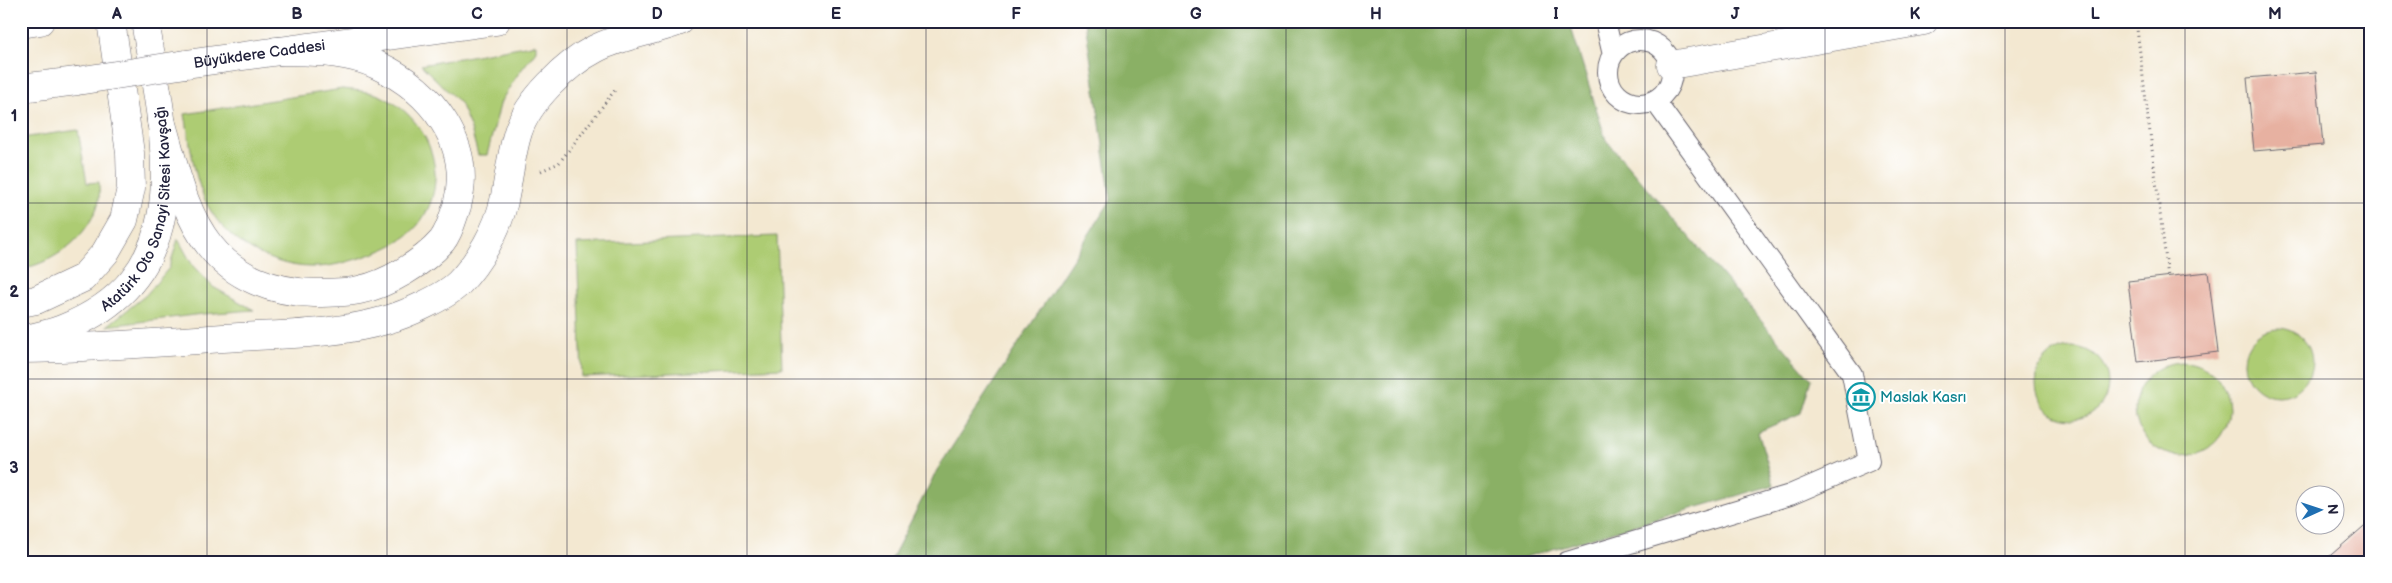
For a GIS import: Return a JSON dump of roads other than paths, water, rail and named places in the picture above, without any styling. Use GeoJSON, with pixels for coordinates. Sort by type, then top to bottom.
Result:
{"type":"FeatureCollection","features":[{"type":"Feature","properties":{"kind":"main road"},"geometry":{"type":"LineString","coordinates":[[21,24],[40,21]]}},
{"type":"Feature","properties":{"kind":"main road","name":"Atatürk Oto Sanayi Sitesi Kavşağı"},"geometry":{"type":"LineString","coordinates":[[21,303],[36,300],[83,278],[105,253],[124,220],[131,188],[130,154],[111,21]]}},
{"type":"Feature","properties":{"kind":"main road","name":"Atatürk Oto Sanayi Sitesi Kavşağı"},"geometry":{"type":"LineString","coordinates":[[21,340],[62,329],[104,307],[116,298],[135,278],[152,249],[164,209],[166,168],[161,121],[145,21]]}},
{"type":"Feature","properties":{"kind":"main road","name":"Büyükdere Caddesi"},"geometry":{"type":"LineString","coordinates":[[21,88],[496,21]]}},
{"type":"Feature","properties":{"kind":"main road"},"geometry":{"type":"LineString","coordinates":[[21,349],[89,348],[337,330],[386,320],[417,309],[458,284],[477,260],[492,234],[504,203],[518,131],[533,104],[559,74],[594,49],[621,38],[680,21]]}},
{"type":"Feature","properties":{"kind":"main road"},"geometry":{"type":"LineString","coordinates":[[1671,65],[1924,21]]}},
{"type":"Feature","properties":{"kind":"main road"},"geometry":{"type":"LineString","coordinates":[[161,121],[192,220],[211,247],[229,265],[249,279],[298,292],[330,293],[360,290],[396,276],[424,258],[443,239],[453,218],[459,195],[460,161],[450,131],[420,91],[376,64],[332,52],[276,51]]}},
{"type":"Feature","properties":{"kind":"lane"},"geometry":{"type":"LineString","coordinates":[[1605,21],[1613,55]]}},
{"type":"Feature","properties":{"kind":"lane"},"geometry":{"type":"LineString","coordinates":[[1640,40],[1660,47],[1671,65],[1669,86],[1655,101],[1635,104],[1616,94],[1608,75],[1609,64],[1613,55],[1620,47],[1640,40]]}},
{"type":"Feature","properties":{"kind":"lane"},"geometry":{"type":"LineString","coordinates":[[1567,562],[1790,495],[1869,461],[1852,374],[1655,101]]}},
{"type":"Feature","properties":{"kind":"place","name":"Maslak Kasrı"},"geometry":{"type":"Point","coordinates":[1861,397]}}]}
